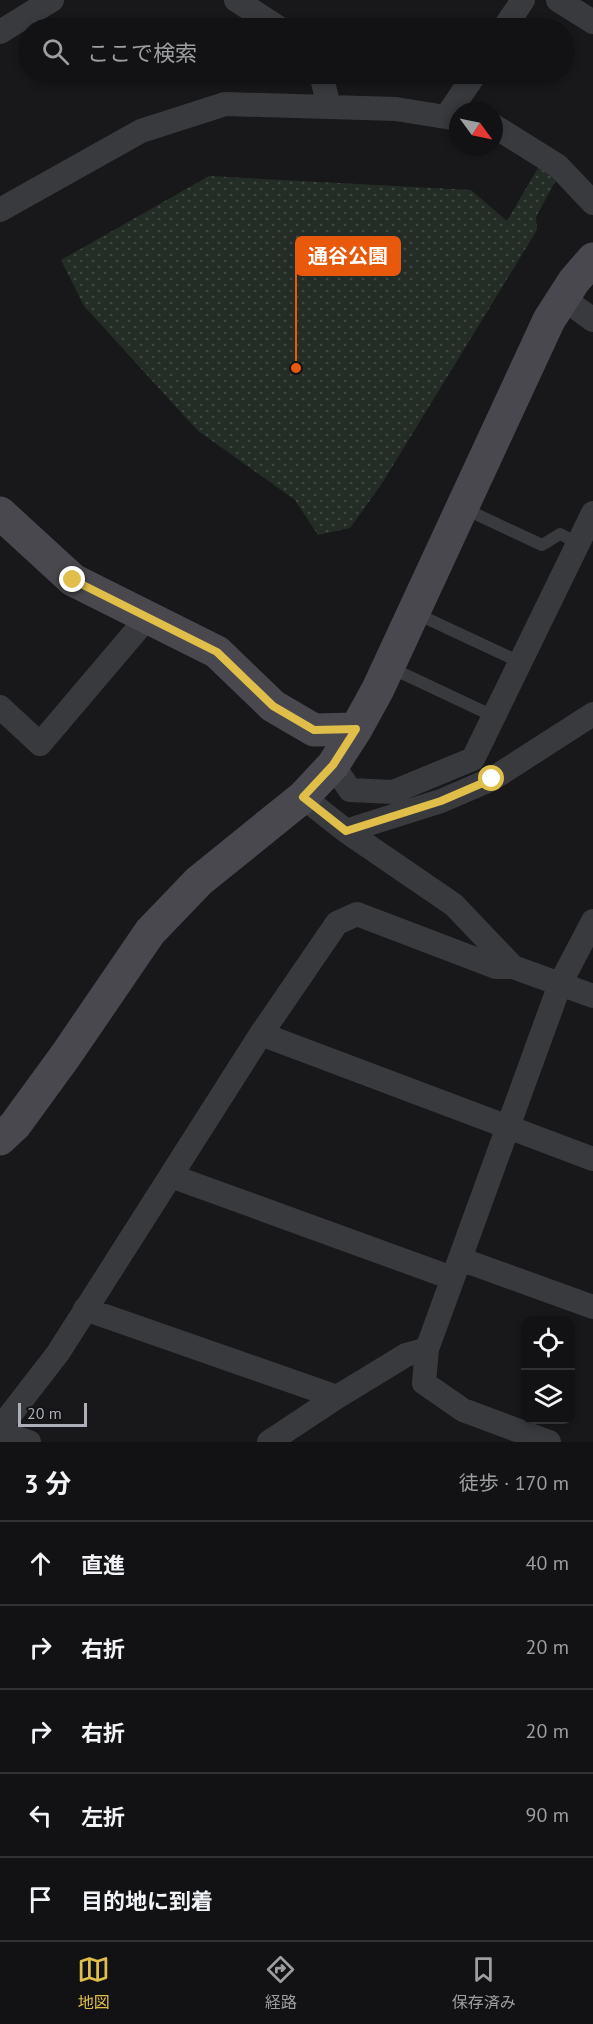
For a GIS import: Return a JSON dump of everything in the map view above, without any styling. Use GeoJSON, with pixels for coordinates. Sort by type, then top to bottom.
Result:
{"type":"FeatureCollection","features":[{"type":"Feature","properties":{"kind":"street"},"geometry":{"type":"LineString","coordinates":[[23,18],[52,0]]}},
{"type":"Feature","properties":{"kind":"street"},"geometry":{"type":"LineString","coordinates":[[236,0],[264,18]]}},
{"type":"Feature","properties":{"kind":"street"},"geometry":{"type":"LineString","coordinates":[[511,18],[523,0]]}},
{"type":"Feature","properties":{"kind":"street"},"geometry":{"type":"LineString","coordinates":[[558,0],[593,22]]}},
{"type":"Feature","properties":{"kind":"street"},"geometry":{"type":"LineString","coordinates":[[0,32],[18,21]]}},
{"type":"Feature","properties":{"kind":"street"},"geometry":{"type":"LineString","coordinates":[[324,84],[329,106]]}},
{"type":"Feature","properties":{"kind":"street"},"geometry":{"type":"LineString","coordinates":[[460,102],[470,84]]}},
{"type":"Feature","properties":{"kind":"street"},"geometry":{"type":"LineString","coordinates":[[0,210],[141,131],[225,104],[396,109],[449,118]]}},
{"type":"Feature","properties":{"kind":"street"},"geometry":{"type":"LineString","coordinates":[[503,132],[558,166],[593,203]]}},
{"type":"Feature","properties":{"kind":"street"},"geometry":{"type":"LineString","coordinates":[[0,1139],[15,1125],[47,1082],[150,932],[199,881],[303,797],[333,765],[356,729],[388,667],[549,321],[574,281],[593,259]]}},
{"type":"Feature","properties":{"kind":"street"},"geometry":{"type":"LineString","coordinates":[[563,298],[593,320]]}},
{"type":"Feature","properties":{"kind":"street"},"geometry":{"type":"LineString","coordinates":[[0,513],[73,580],[217,652],[273,706],[314,730],[356,729]]}},
{"type":"Feature","properties":{"kind":"street"},"geometry":{"type":"LineString","coordinates":[[333,765],[350,790],[393,792],[473,759],[593,513]]}},
{"type":"Feature","properties":{"kind":"street"},"geometry":{"type":"LineString","coordinates":[[0,707],[40,744],[147,618]]}},
{"type":"Feature","properties":{"kind":"street"},"geometry":{"type":"LineString","coordinates":[[346,831],[441,801],[492,779],[593,714]]}},
{"type":"Feature","properties":{"kind":"street"},"geometry":{"type":"LineString","coordinates":[[303,797],[346,831],[454,905],[513,967]]}},
{"type":"Feature","properties":{"kind":"street"},"geometry":{"type":"LineString","coordinates":[[0,1428],[58,1353],[261,1034],[337,922],[357,914],[496,967],[513,967],[593,996]]}},
{"type":"Feature","properties":{"kind":"street"},"geometry":{"type":"LineString","coordinates":[[549,1442],[463,1410],[424,1383],[427,1348],[507,1128],[560,984],[593,921]]}},
{"type":"Feature","properties":{"kind":"street"},"geometry":{"type":"LineString","coordinates":[[261,1034],[593,1159]]}},
{"type":"Feature","properties":{"kind":"street"},"geometry":{"type":"LineString","coordinates":[[171,1176],[456,1269],[593,1306]]}},
{"type":"Feature","properties":{"kind":"street"},"geometry":{"type":"LineString","coordinates":[[85,1309],[337,1397]]}},
{"type":"Feature","properties":{"kind":"street"},"geometry":{"type":"LineString","coordinates":[[269,1442],[406,1354],[427,1348]]}},
{"type":"Feature","properties":{"kind":"street"},"geometry":{"type":"LineString","coordinates":[[0,1432],[29,1442]]}},
{"type":"Feature","properties":{"kind":"lane"},"geometry":{"type":"LineString","coordinates":[[462,507],[542,545],[560,534],[578,543]]}},
{"type":"Feature","properties":{"kind":"lane"},"geometry":{"type":"LineString","coordinates":[[414,612],[520,662]]}},
{"type":"Feature","properties":{"kind":"lane"},"geometry":{"type":"LineString","coordinates":[[388,667],[494,716]]}},
{"type":"Feature","properties":{"kind":"shaded area"},"geometry":{"type":"Polygon","coordinates":[[[539,166],[556,180],[536,217],[537,230],[381,485],[350,528],[318,535],[295,500],[197,430],[84,306],[61,260],[209,176],[471,190],[507,221],[539,166]]]}},
{"type":"Feature","properties":{"kind":"place","name":"通谷公園"},"geometry":{"type":"Point","coordinates":[296,368]}},
{"type":"Feature","properties":{"kind":"route"},"geometry":{"type":"LineString","coordinates":[[73,580],[217,652],[273,706],[314,730],[356,729],[333,765],[303,797],[346,831],[441,801],[492,779]]}}]}
